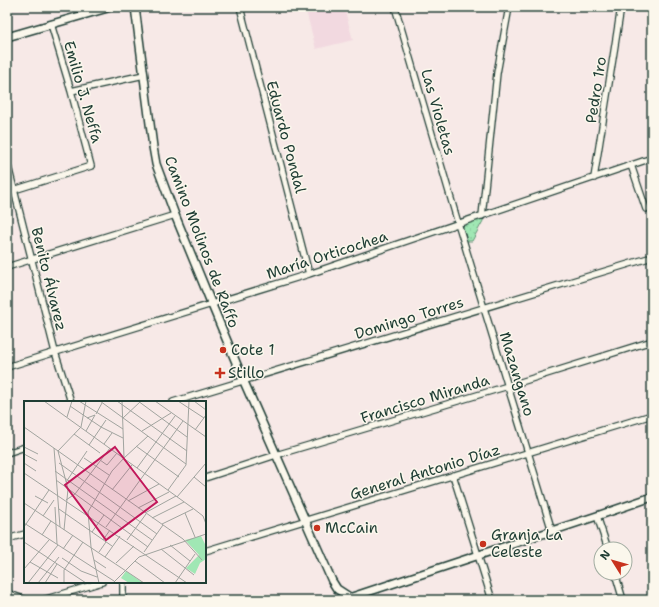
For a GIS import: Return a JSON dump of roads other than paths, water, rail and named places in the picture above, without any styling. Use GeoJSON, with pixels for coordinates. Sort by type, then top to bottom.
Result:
{"type":"FeatureCollection","features":[{"type":"Feature","properties":{"kind":"street"},"geometry":{"type":"LineString","coordinates":[[7,37],[111,7]]}},
{"type":"Feature","properties":{"kind":"street","name":"Camino Molinos de Raffo"},"geometry":{"type":"LineString","coordinates":[[135,7],[156,164],[175,215],[244,381],[305,521],[332,581],[337,589],[349,599]]}},
{"type":"Feature","properties":{"kind":"street","name":"Eduardo Pondal"},"geometry":{"type":"LineString","coordinates":[[240,7],[309,274]]}},
{"type":"Feature","properties":{"kind":"street","name":"Las Violetas"},"geometry":{"type":"LineString","coordinates":[[395,7],[458,224]]}},
{"type":"Feature","properties":{"kind":"street"},"geometry":{"type":"LineString","coordinates":[[482,216],[497,73],[509,7]]}},
{"type":"Feature","properties":{"kind":"street","name":"Pedro 1ro"},"geometry":{"type":"LineString","coordinates":[[594,178],[621,7]]}},
{"type":"Feature","properties":{"kind":"street","name":"Emilio J. Neffa"},"geometry":{"type":"LineString","coordinates":[[14,190],[91,166],[51,24]]}},
{"type":"Feature","properties":{"kind":"street"},"geometry":{"type":"LineString","coordinates":[[71,91],[144,75]]}},
{"type":"Feature","properties":{"kind":"street","name":"María Orticochea"},"geometry":{"type":"LineString","coordinates":[[7,367],[309,274],[652,158]]}},
{"type":"Feature","properties":{"kind":"street","name":"Benito Álvarez"},"geometry":{"type":"LineString","coordinates":[[7,162],[55,352],[71,401]]}},
{"type":"Feature","properties":{"kind":"street"},"geometry":{"type":"LineString","coordinates":[[631,165],[646,209]]}},
{"type":"Feature","properties":{"kind":"street"},"geometry":{"type":"LineString","coordinates":[[7,267],[175,215]]}},
{"type":"Feature","properties":{"kind":"street","name":"Mazangano"},"geometry":{"type":"LineString","coordinates":[[458,224],[552,531]]}},
{"type":"Feature","properties":{"kind":"street","name":"Domingo Torres"},"geometry":{"type":"LineString","coordinates":[[176,401],[652,257]]}},
{"type":"Feature","properties":{"kind":"street","name":"Francisco Miranda"},"geometry":{"type":"LineString","coordinates":[[206,478],[652,341]]}},
{"type":"Feature","properties":{"kind":"street","name":"General Antonio Díaz"},"geometry":{"type":"LineString","coordinates":[[206,551],[652,415]]}},
{"type":"Feature","properties":{"kind":"street"},"geometry":{"type":"LineString","coordinates":[[7,453],[24,447]]}},
{"type":"Feature","properties":{"kind":"street"},"geometry":{"type":"LineString","coordinates":[[453,475],[492,600]]}},
{"type":"Feature","properties":{"kind":"street"},"geometry":{"type":"LineString","coordinates":[[349,599],[652,497]]}},
{"type":"Feature","properties":{"kind":"street"},"geometry":{"type":"LineString","coordinates":[[598,516],[606,541]]}},
{"type":"Feature","properties":{"kind":"street"},"geometry":{"type":"LineString","coordinates":[[7,539],[24,534]]}},
{"type":"Feature","properties":{"kind":"street"},"geometry":{"type":"LineString","coordinates":[[617,581],[623,600]]}},
{"type":"Feature","properties":{"kind":"street"},"geometry":{"type":"LineString","coordinates":[[43,600],[99,583]]}},
{"type":"Feature","properties":{"kind":"street"},"geometry":{"type":"LineString","coordinates":[[122,600],[123,583]]}},
{"type":"Feature","properties":{"kind":"street"},"geometry":{"type":"LineString","coordinates":[[7,593],[26,600]]}},
{"type":"Feature","properties":{"kind":"place","name":"Cote 1"},"geometry":{"type":"Point","coordinates":[223,350]}},
{"type":"Feature","properties":{"kind":"place","name":"Stillo"},"geometry":{"type":"Point","coordinates":[220,373]}},
{"type":"Feature","properties":{"kind":"place","name":"McCain"},"geometry":{"type":"Point","coordinates":[317,528]}},
{"type":"Feature","properties":{"kind":"place","name":"Granja La Celeste"},"geometry":{"type":"Point","coordinates":[483,544]}}]}
